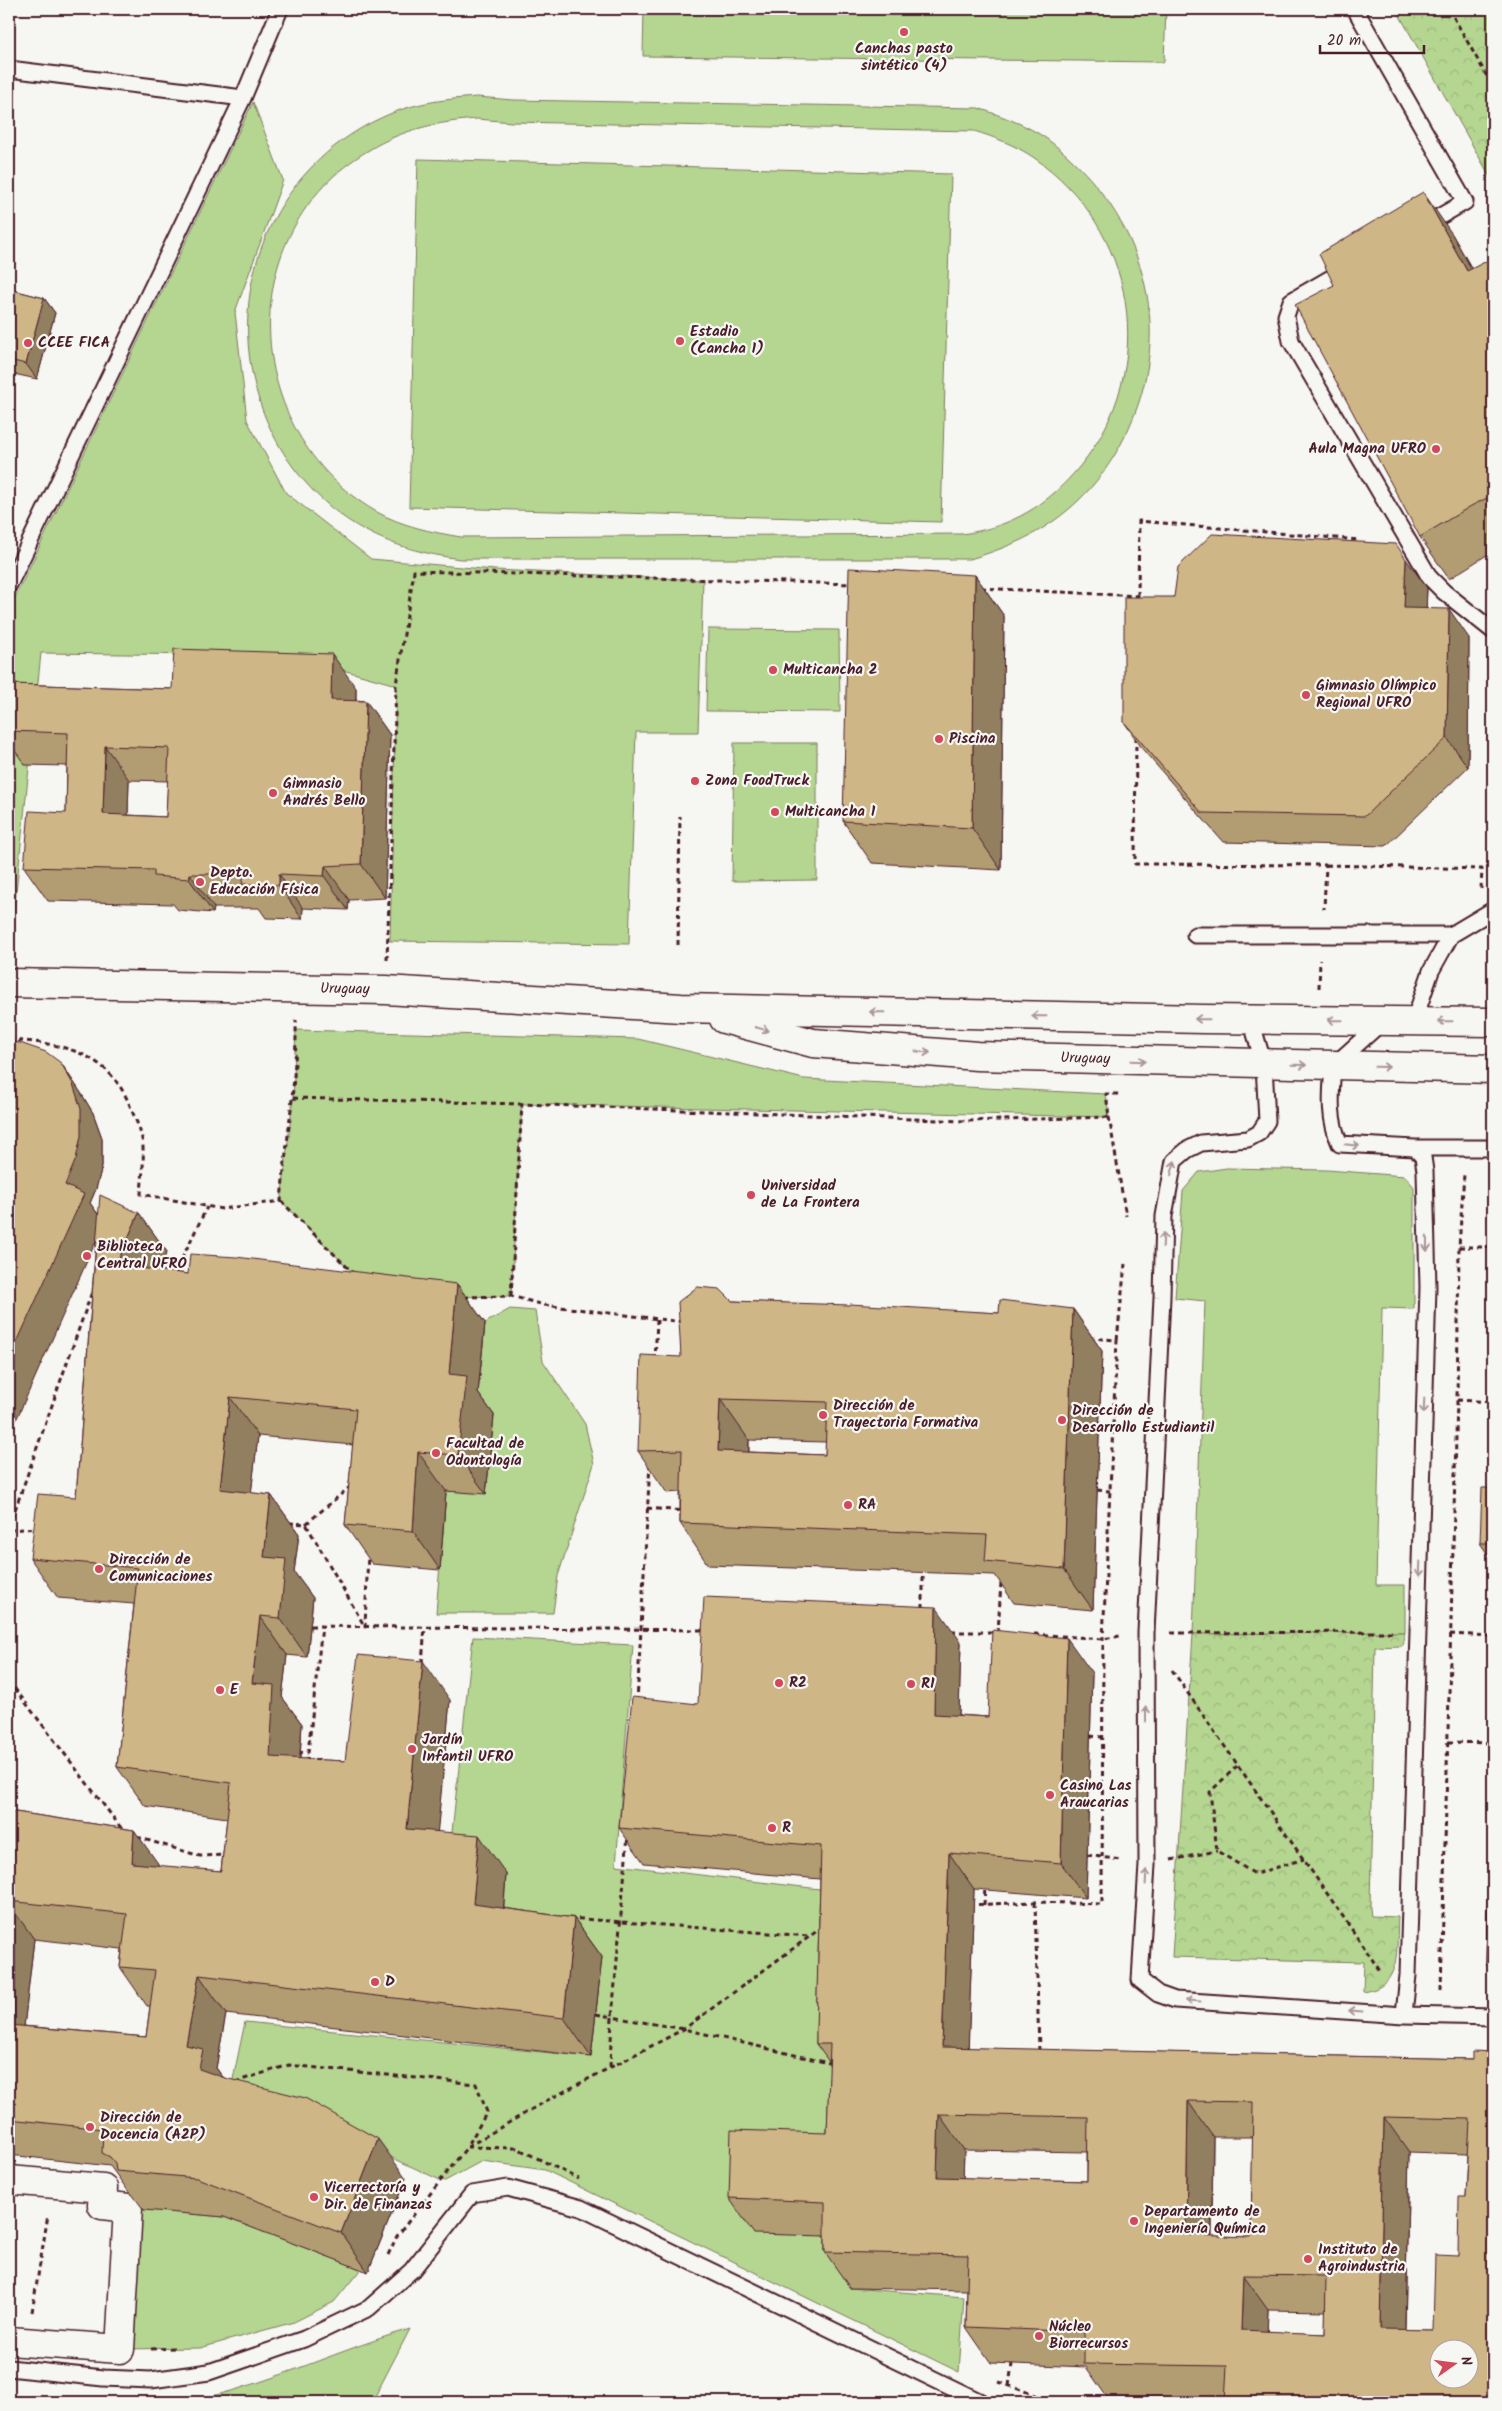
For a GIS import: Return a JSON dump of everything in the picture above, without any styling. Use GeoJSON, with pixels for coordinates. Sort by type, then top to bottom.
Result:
{"type":"FeatureCollection","features":[{"type":"Feature","properties":{"kind":"main road","name":"Uruguay"},"geometry":{"type":"LineString","coordinates":[[9,983],[386,990],[682,1008],[1251,1020],[1493,1022]]}},
{"type":"Feature","properties":{"kind":"main road","name":"Uruguay"},"geometry":{"type":"LineString","coordinates":[[682,1008],[813,1043],[977,1056],[1493,1070]]}},
{"type":"Feature","properties":{"kind":"main road"},"geometry":{"type":"LineString","coordinates":[[9,2180],[103,2188],[102,2205],[128,2208],[120,2349],[18,2342]]}},
{"type":"Feature","properties":{"kind":"lane"},"geometry":{"type":"LineString","coordinates":[[9,584],[243,98],[280,9]]}},
{"type":"Feature","properties":{"kind":"lane"},"geometry":{"type":"LineString","coordinates":[[1355,9],[1465,202],[1407,235]]}},
{"type":"Feature","properties":{"kind":"lane"},"geometry":{"type":"LineString","coordinates":[[9,68],[243,98]]}},
{"type":"Feature","properties":{"kind":"lane"},"geometry":{"type":"LineString","coordinates":[[1357,263],[1291,301],[1286,316],[1291,342],[1430,578],[1444,592],[1493,631]]}},
{"type":"Feature","properties":{"kind":"lane"},"geometry":{"type":"LineString","coordinates":[[1414,1020],[1431,971],[1451,935],[1487,913]]}},
{"type":"Feature","properties":{"kind":"lane"},"geometry":{"type":"LineString","coordinates":[[1195,935],[1451,935]]}},
{"type":"Feature","properties":{"kind":"lane"},"geometry":{"type":"LineString","coordinates":[[1251,1020],[1264,1065],[1267,1121],[1259,1133],[1248,1139],[1201,1143],[1187,1150],[1174,1161],[1164,1216],[1162,1307],[1146,1632],[1147,1865],[1140,1980],[1158,1994],[1175,2000],[1381,2014],[1493,2017]]}},
{"type":"Feature","properties":{"kind":"lane"},"geometry":{"type":"LineString","coordinates":[[1383,1021],[1334,1066],[1330,1108],[1335,1134],[1340,1144],[1415,1148],[1493,1148]]}},
{"type":"Feature","properties":{"kind":"lane"},"geometry":{"type":"LineString","coordinates":[[1404,2015],[1408,1975],[1428,1287],[1425,1171],[1423,1157],[1415,1148]]}},
{"type":"Feature","properties":{"kind":"lane"},"geometry":{"type":"LineString","coordinates":[[9,2368],[103,2378],[151,2380],[209,2372],[295,2343],[369,2308],[412,2270],[472,2194],[508,2188],[581,2208],[981,2402]]}},
{"type":"Feature","properties":{"kind":"path"},"geometry":{"type":"LineString","coordinates":[[1449,9],[1493,88]]}},
{"type":"Feature","properties":{"kind":"path"},"geometry":{"type":"LineString","coordinates":[[1138,606],[1139,521],[1359,540]]}},
{"type":"Feature","properties":{"kind":"path"},"geometry":{"type":"LineString","coordinates":[[386,990],[396,685],[414,571],[861,585]]}},
{"type":"Feature","properties":{"kind":"path"},"geometry":{"type":"LineString","coordinates":[[980,588],[1138,596]]}},
{"type":"Feature","properties":{"kind":"path"},"geometry":{"type":"LineString","coordinates":[[1136,735],[1136,864],[1482,868],[1487,913]]}},
{"type":"Feature","properties":{"kind":"path"},"geometry":{"type":"LineString","coordinates":[[678,945],[680,816]]}},
{"type":"Feature","properties":{"kind":"path"},"geometry":{"type":"LineString","coordinates":[[1318,1020],[1326,865]]}},
{"type":"Feature","properties":{"kind":"path"},"geometry":{"type":"LineString","coordinates":[[296,987],[293,1098],[286,1145],[281,1201],[357,1278]]}},
{"type":"Feature","properties":{"kind":"path"},"geometry":{"type":"LineString","coordinates":[[9,1040],[44,1042],[70,1049],[92,1058],[112,1074],[128,1098],[143,1146],[142,1194],[222,1209],[281,1201]]}},
{"type":"Feature","properties":{"kind":"path"},"geometry":{"type":"LineString","coordinates":[[1125,1094],[1106,1094],[1126,1216]]}},
{"type":"Feature","properties":{"kind":"path"},"geometry":{"type":"LineString","coordinates":[[293,1098],[522,1104],[965,1121],[1109,1117]]}},
{"type":"Feature","properties":{"kind":"path"},"geometry":{"type":"LineString","coordinates":[[511,1296],[522,1104]]}},
{"type":"Feature","properties":{"kind":"path"},"geometry":{"type":"LineString","coordinates":[[1450,1993],[1441,1993],[1457,1400],[1459,1247],[1466,1148]]}},
{"type":"Feature","properties":{"kind":"path"},"geometry":{"type":"LineString","coordinates":[[171,1281],[206,1207]]}},
{"type":"Feature","properties":{"kind":"path"},"geometry":{"type":"LineString","coordinates":[[1459,1247],[1493,1247]]}},
{"type":"Feature","properties":{"kind":"path"},"geometry":{"type":"LineString","coordinates":[[964,1905],[984,1906],[1035,1902],[1102,1904],[1103,1639],[1117,1340],[1125,1264]]}},
{"type":"Feature","properties":{"kind":"path"},"geometry":{"type":"LineString","coordinates":[[47,1528],[9,1528],[96,1280]]}},
{"type":"Feature","properties":{"kind":"path"},"geometry":{"type":"LineString","coordinates":[[463,1297],[511,1296],[544,1305],[686,1322]]}},
{"type":"Feature","properties":{"kind":"path"},"geometry":{"type":"LineString","coordinates":[[654,1370],[657,1320]]}},
{"type":"Feature","properties":{"kind":"path"},"geometry":{"type":"LineString","coordinates":[[1087,1338],[1117,1340]]}},
{"type":"Feature","properties":{"kind":"path"},"geometry":{"type":"LineString","coordinates":[[1457,1400],[1493,1402]]}},
{"type":"Feature","properties":{"kind":"path"},"geometry":{"type":"LineString","coordinates":[[636,1705],[650,1459]]}},
{"type":"Feature","properties":{"kind":"path"},"geometry":{"type":"LineString","coordinates":[[287,1523],[306,1524],[357,1481]]}},
{"type":"Feature","properties":{"kind":"path"},"geometry":{"type":"LineString","coordinates":[[1097,1490],[1110,1491]]}},
{"type":"Feature","properties":{"kind":"path"},"geometry":{"type":"LineString","coordinates":[[647,1508],[692,1512]]}},
{"type":"Feature","properties":{"kind":"path"},"geometry":{"type":"LineString","coordinates":[[306,1524],[365,1627]]}},
{"type":"Feature","properties":{"kind":"path"},"geometry":{"type":"LineString","coordinates":[[365,1627],[368,1548]]}},
{"type":"Feature","properties":{"kind":"path"},"geometry":{"type":"LineString","coordinates":[[923,1572],[923,1612]]}},
{"type":"Feature","properties":{"kind":"path"},"geometry":{"type":"LineString","coordinates":[[997,1642],[1001,1581]]}},
{"type":"Feature","properties":{"kind":"path"},"geometry":{"type":"LineString","coordinates":[[310,1626],[711,1630]]}},
{"type":"Feature","properties":{"kind":"path"},"geometry":{"type":"LineString","coordinates":[[306,1771],[322,1626]]}},
{"type":"Feature","properties":{"kind":"path"},"geometry":{"type":"LineString","coordinates":[[422,1671],[425,1627]]}},
{"type":"Feature","properties":{"kind":"path"},"geometry":{"type":"LineString","coordinates":[[941,1632],[1008,1633]]}},
{"type":"Feature","properties":{"kind":"path"},"geometry":{"type":"LineString","coordinates":[[1146,1632],[1237,1766],[1304,1858],[1380,1971],[1381,2014]]}},
{"type":"Feature","properties":{"kind":"path"},"geometry":{"type":"LineString","coordinates":[[1027,1634],[1103,1639],[1146,1632],[1193,1634],[1395,1632]]}},
{"type":"Feature","properties":{"kind":"path"},"geometry":{"type":"LineString","coordinates":[[1450,1634],[1493,1636]]}},
{"type":"Feature","properties":{"kind":"path"},"geometry":{"type":"LineString","coordinates":[[1065,1645],[1066,1636]]}},
{"type":"Feature","properties":{"kind":"path"},"geometry":{"type":"LineString","coordinates":[[9,1681],[125,1833],[115,1832]]}},
{"type":"Feature","properties":{"kind":"path"},"geometry":{"type":"LineString","coordinates":[[1090,1736],[1102,1737]]}},
{"type":"Feature","properties":{"kind":"path"},"geometry":{"type":"LineString","coordinates":[[1448,1742],[1493,1743]]}},
{"type":"Feature","properties":{"kind":"path"},"geometry":{"type":"LineString","coordinates":[[298,1752],[308,1753]]}},
{"type":"Feature","properties":{"kind":"path"},"geometry":{"type":"LineString","coordinates":[[1218,1851],[1210,1792],[1237,1766]]}},
{"type":"Feature","properties":{"kind":"path"},"geometry":{"type":"LineString","coordinates":[[610,2067],[612,2017],[622,1923],[628,1828]]}},
{"type":"Feature","properties":{"kind":"path"},"geometry":{"type":"LineString","coordinates":[[134,1836],[200,1856],[228,1855]]}},
{"type":"Feature","properties":{"kind":"path"},"geometry":{"type":"LineString","coordinates":[[1147,1865],[1218,1851],[1255,1874],[1304,1858]]}},
{"type":"Feature","properties":{"kind":"path"},"geometry":{"type":"LineString","coordinates":[[1087,1854],[1102,1856]]}},
{"type":"Feature","properties":{"kind":"path"},"geometry":{"type":"LineString","coordinates":[[984,1906],[985,1876]]}},
{"type":"Feature","properties":{"kind":"path"},"geometry":{"type":"LineString","coordinates":[[1035,1902],[1039,2055]]}},
{"type":"Feature","properties":{"kind":"path"},"geometry":{"type":"LineString","coordinates":[[563,1917],[810,1936]]}},
{"type":"Feature","properties":{"kind":"path"},"geometry":{"type":"LineString","coordinates":[[467,2146],[610,2067],[684,2029],[824,1926]]}},
{"type":"Feature","properties":{"kind":"path"},"geometry":{"type":"LineString","coordinates":[[596,2014],[684,2029],[840,2066]]}},
{"type":"Feature","properties":{"kind":"path"},"geometry":{"type":"LineString","coordinates":[[230,2083],[288,2065],[476,2084],[487,2112],[467,2146],[397,2236],[386,2259]]}},
{"type":"Feature","properties":{"kind":"path"},"geometry":{"type":"LineString","coordinates":[[18,2342],[48,2215],[56,2216]]}},
{"type":"Feature","properties":{"kind":"path"},"geometry":{"type":"LineString","coordinates":[[120,2349],[180,2348]]}},
{"type":"Feature","properties":{"kind":"path"},"geometry":{"type":"LineString","coordinates":[[1010,2386],[1012,2364]]}},
{"type":"Feature","properties":{"kind":"green space","name":"Canchas pasto sintético (4)"},"geometry":{"type":"Polygon","coordinates":[[[644,9],[1166,9],[1164,62],[643,56],[644,9]]]}},
{"type":"Feature","properties":{"kind":"green space"},"geometry":{"type":"Polygon","coordinates":[[[1396,9],[1493,9],[1493,182],[1396,9]]]}},
{"type":"Feature","properties":{"kind":"green space"},"geometry":{"type":"Polygon","coordinates":[[[477,97],[513,100],[978,108],[1031,129],[1047,139],[1078,166],[1105,197],[1125,230],[1140,266],[1148,304],[1150,343],[1144,383],[1125,437],[1100,477],[1067,510],[1045,527],[1025,538],[970,559],[460,559],[412,549],[366,531],[347,520],[314,492],[287,458],[266,420],[259,400],[249,356],[248,312],[254,270],[268,230],[290,194],[318,161],[352,134],[402,109],[444,100],[477,97]],[[477,119],[448,122],[408,132],[369,150],[324,186],[293,229],[275,279],[270,331],[277,383],[298,433],[330,476],[375,511],[417,528],[461,537],[962,534],[980,531],[1013,520],[1042,503],[1068,480],[1080,466],[1105,428],[1121,387],[1127,344],[1125,301],[1114,260],[1095,221],[1068,186],[1033,157],[1019,149],[974,131],[512,122],[477,119]]]}},
{"type":"Feature","properties":{"kind":"green space"},"geometry":{"type":"Polygon","coordinates":[[[253,102],[283,180],[235,312],[247,420],[286,493],[371,559],[495,570],[703,580],[698,732],[636,732],[629,944],[390,941],[396,685],[293,656],[41,653],[13,921],[9,921],[9,610],[253,102]]]}},
{"type":"Feature","properties":{"kind":"green space","name":"Estadio (Cancha 1)"},"geometry":{"type":"Polygon","coordinates":[[[418,159],[951,174],[941,522],[409,507],[418,159]]]}},
{"type":"Feature","properties":{"kind":"green space","name":"Multicancha 2"},"geometry":{"type":"Polygon","coordinates":[[[708,629],[839,630],[840,712],[706,711],[708,629]]]}},
{"type":"Feature","properties":{"kind":"green space","name":"Multicancha 1"},"geometry":{"type":"Polygon","coordinates":[[[734,743],[817,743],[817,880],[732,881],[734,743]]]}},
{"type":"Feature","properties":{"kind":"green space"},"geometry":{"type":"Polygon","coordinates":[[[296,1030],[638,1039],[804,1079],[1106,1094],[1109,1117],[522,1104],[511,1296],[378,1298],[281,1201],[293,1098],[296,1030]]]}},
{"type":"Feature","properties":{"kind":"green space"},"geometry":{"type":"Polygon","coordinates":[[[1227,1168],[1327,1170],[1405,1176],[1414,1187],[1414,1309],[1382,1308],[1376,1585],[1405,1585],[1405,1632],[1193,1634],[1205,1301],[1175,1298],[1183,1191],[1199,1172],[1227,1168]]]}},
{"type":"Feature","properties":{"kind":"green space"},"geometry":{"type":"Polygon","coordinates":[[[510,1309],[535,1311],[543,1361],[585,1424],[594,1464],[558,1576],[553,1613],[436,1613],[446,1491],[486,1493],[494,1416],[447,1410],[480,1376],[485,1323],[510,1309]]]}},
{"type":"Feature","properties":{"kind":"green space"},"geometry":{"type":"Polygon","coordinates":[[[1405,1632],[1402,1646],[1375,1647],[1370,1908],[1371,1916],[1398,1917],[1397,1953],[1391,1975],[1385,1983],[1376,1989],[1363,1992],[1364,1962],[1172,1957],[1193,1634],[1405,1632]]]}},
{"type":"Feature","properties":{"kind":"green space"},"geometry":{"type":"Polygon","coordinates":[[[473,1637],[633,1645],[616,1865],[845,1892],[850,2288],[964,2297],[959,2372],[545,2170],[482,2161],[445,2181],[365,2145],[227,2108],[245,2022],[591,2057],[504,1912],[506,1874],[448,1869],[473,1637]]]}},
{"type":"Feature","properties":{"kind":"green space"},"geometry":{"type":"Polygon","coordinates":[[[128,2208],[224,2217],[361,2269],[334,2302],[294,2322],[200,2348],[120,2349],[128,2208]]]}},
{"type":"Feature","properties":{"kind":"green space"},"geometry":{"type":"Polygon","coordinates":[[[410,2329],[372,2402],[163,2402],[200,2399],[231,2391],[410,2329]]]}},
{"type":"Feature","properties":{"kind":"building","name":"Aula Magna UFRO"},"geometry":{"type":"Polygon","coordinates":[[[1423,192],[1467,271],[1493,258],[1493,495],[1420,537],[1295,305],[1334,285],[1319,254],[1423,192]]]}},
{"type":"Feature","properties":{"kind":"building"},"geometry":{"type":"Polygon","coordinates":[[[9,289],[44,298],[26,364],[9,360],[9,289]]]}},
{"type":"Feature","properties":{"kind":"building","name":"Gimnasio Olímpico Regional UFRO"},"geometry":{"type":"Polygon","coordinates":[[[1212,534],[1396,544],[1406,559],[1404,608],[1449,609],[1447,738],[1365,816],[1202,813],[1124,722],[1124,597],[1174,597],[1178,567],[1212,534]]]}},
{"type":"Feature","properties":{"kind":"building","name":"Piscina"},"geometry":{"type":"Polygon","coordinates":[[[849,568],[975,575],[972,828],[843,821],[849,568]]]}},
{"type":"Feature","properties":{"kind":"building"},"geometry":{"type":"Polygon","coordinates":[[[174,649],[332,654],[331,700],[366,701],[361,864],[325,866],[324,876],[279,874],[279,885],[242,884],[244,874],[190,874],[189,879],[154,876],[154,870],[24,867],[29,811],[66,813],[68,733],[9,731],[9,684],[172,689],[174,649]],[[105,746],[103,814],[166,817],[169,748],[105,746]]]}},
{"type":"Feature","properties":{"kind":"building"},"geometry":{"type":"Polygon","coordinates":[[[9,1042],[20,1043],[46,1052],[61,1063],[73,1084],[81,1109],[81,1136],[76,1159],[65,1185],[84,1194],[9,1360],[9,1042]]]}},
{"type":"Feature","properties":{"kind":"building"},"geometry":{"type":"Polygon","coordinates":[[[100,1195],[139,1213],[116,1265],[188,1274],[190,1254],[236,1257],[457,1284],[449,1374],[467,1376],[458,1455],[418,1452],[413,1531],[345,1525],[356,1409],[230,1397],[220,1489],[271,1495],[264,1557],[286,1559],[280,1618],[260,1616],[252,1683],[274,1685],[270,1757],[345,1761],[358,1655],[423,1661],[407,1829],[479,1835],[473,1904],[574,1918],[564,2018],[199,1975],[186,2045],[203,2049],[199,2069],[225,2078],[305,2098],[378,2139],[341,2233],[197,2178],[116,2171],[115,2163],[110,2157],[102,2153],[103,2129],[9,2119],[9,2025],[146,2037],[155,1970],[120,1967],[127,1914],[9,1901],[9,1811],[134,1830],[132,1863],[221,1871],[231,1783],[117,1767],[138,1568],[30,1558],[38,1494],[76,1497],[100,1195]]]}},
{"type":"Feature","properties":{"kind":"building"},"geometry":{"type":"Polygon","coordinates":[[[697,1287],[720,1289],[732,1301],[850,1304],[999,1313],[1000,1300],[1073,1309],[1064,1569],[985,1561],[987,1535],[680,1523],[682,1450],[638,1451],[641,1355],[681,1357],[678,1302],[697,1287]],[[720,1399],[718,1451],[825,1455],[827,1402],[720,1399]]]}},
{"type":"Feature","properties":{"kind":"building"},"geometry":{"type":"Polygon","coordinates":[[[1482,1488],[1493,1488],[1493,1543],[1480,1543],[1482,1488]]]}},
{"type":"Feature","properties":{"kind":"building"},"geometry":{"type":"Polygon","coordinates":[[[704,1597],[936,1607],[934,1714],[988,1717],[992,1630],[1067,1638],[1061,1863],[949,1853],[942,2047],[1472,2059],[1472,2052],[1493,2053],[1493,2402],[1225,2402],[1227,2366],[1084,2364],[1084,2332],[966,2327],[968,2255],[825,2252],[825,2202],[729,2198],[731,2130],[827,2133],[830,2044],[816,2044],[821,1846],[619,1828],[632,1697],[698,1704],[704,1597]],[[1188,2101],[1186,2235],[1251,2237],[1253,2102],[1188,2101]],[[939,2114],[937,2177],[1087,2181],[1088,2117],[939,2114]],[[1384,2117],[1380,2329],[1433,2330],[1435,2255],[1458,2256],[1459,2197],[1466,2197],[1470,2119],[1384,2117]],[[1243,2275],[1241,2330],[1325,2334],[1326,2276],[1243,2275]]]}},
{"type":"Feature","properties":{"kind":"building"},"geometry":{"type":"Polygon","coordinates":[[[1493,1667],[1493,1964],[1486,1964],[1493,1667]]]}},
{"type":"Feature","properties":{"kind":"place","name":"Canchas pasto sintético (4)"},"geometry":{"type":"Point","coordinates":[904,32]}},
{"type":"Feature","properties":{"kind":"place","name":"Estadio (Cancha 1)"},"geometry":{"type":"Point","coordinates":[680,341]}},
{"type":"Feature","properties":{"kind":"place","name":"CCEE FICA"},"geometry":{"type":"Point","coordinates":[28,343]}},
{"type":"Feature","properties":{"kind":"place","name":"Aula Magna UFRO"},"geometry":{"type":"Point","coordinates":[1436,449]}},
{"type":"Feature","properties":{"kind":"place","name":"Multicancha 2"},"geometry":{"type":"Point","coordinates":[773,670]}},
{"type":"Feature","properties":{"kind":"place","name":"Gimnasio Olímpico Regional UFRO"},"geometry":{"type":"Point","coordinates":[1306,695]}},
{"type":"Feature","properties":{"kind":"place","name":"Piscina"},"geometry":{"type":"Point","coordinates":[939,739]}},
{"type":"Feature","properties":{"kind":"place","name":"Zona FoodTruck"},"geometry":{"type":"Point","coordinates":[695,781]}},
{"type":"Feature","properties":{"kind":"place","name":"Gimnasio Andrés Bello"},"geometry":{"type":"Point","coordinates":[273,793]}},
{"type":"Feature","properties":{"kind":"place","name":"Multicancha 1"},"geometry":{"type":"Point","coordinates":[775,812]}},
{"type":"Feature","properties":{"kind":"place","name":"Depto. Educación Física"},"geometry":{"type":"Point","coordinates":[200,882]}},
{"type":"Feature","properties":{"kind":"place","name":"Universidad de La Frontera"},"geometry":{"type":"Point","coordinates":[751,1195]}},
{"type":"Feature","properties":{"kind":"place","name":"Biblioteca Central UFRO"},"geometry":{"type":"Point","coordinates":[87,1256]}},
{"type":"Feature","properties":{"kind":"place","name":"Dirección de Trayectoria Formativa"},"geometry":{"type":"Point","coordinates":[823,1415]}},
{"type":"Feature","properties":{"kind":"place","name":"Dirección de Desarrollo Estudiantil"},"geometry":{"type":"Point","coordinates":[1062,1420]}},
{"type":"Feature","properties":{"kind":"place","name":"Facultad de Odontología"},"geometry":{"type":"Point","coordinates":[436,1453]}},
{"type":"Feature","properties":{"kind":"place","name":"RA"},"geometry":{"type":"Point","coordinates":[848,1505]}},
{"type":"Feature","properties":{"kind":"place","name":"Dirección de Comunicaciones"},"geometry":{"type":"Point","coordinates":[99,1569]}},
{"type":"Feature","properties":{"kind":"place","name":"R2"},"geometry":{"type":"Point","coordinates":[779,1683]}},
{"type":"Feature","properties":{"kind":"place","name":"R1"},"geometry":{"type":"Point","coordinates":[911,1684]}},
{"type":"Feature","properties":{"kind":"place","name":"E"},"geometry":{"type":"Point","coordinates":[220,1690]}},
{"type":"Feature","properties":{"kind":"place","name":"Jardín Infantil UFRO"},"geometry":{"type":"Point","coordinates":[412,1749]}},
{"type":"Feature","properties":{"kind":"place","name":"Casino Las Araucarias"},"geometry":{"type":"Point","coordinates":[1050,1795]}},
{"type":"Feature","properties":{"kind":"place","name":"R"},"geometry":{"type":"Point","coordinates":[772,1828]}},
{"type":"Feature","properties":{"kind":"place","name":"D"},"geometry":{"type":"Point","coordinates":[375,1982]}},
{"type":"Feature","properties":{"kind":"place","name":"Dirección de Docencia (A2P)"},"geometry":{"type":"Point","coordinates":[90,2127]}},
{"type":"Feature","properties":{"kind":"place","name":"Vicerrectoría y Dir. de Finanzas"},"geometry":{"type":"Point","coordinates":[314,2197]}},
{"type":"Feature","properties":{"kind":"place","name":"Departamento de Ingeniería Química"},"geometry":{"type":"Point","coordinates":[1134,2221]}},
{"type":"Feature","properties":{"kind":"place","name":"Instituto de Agroindustria"},"geometry":{"type":"Point","coordinates":[1308,2259]}},
{"type":"Feature","properties":{"kind":"place","name":"Núcleo Biorrecursos"},"geometry":{"type":"Point","coordinates":[1039,2336]}}]}
